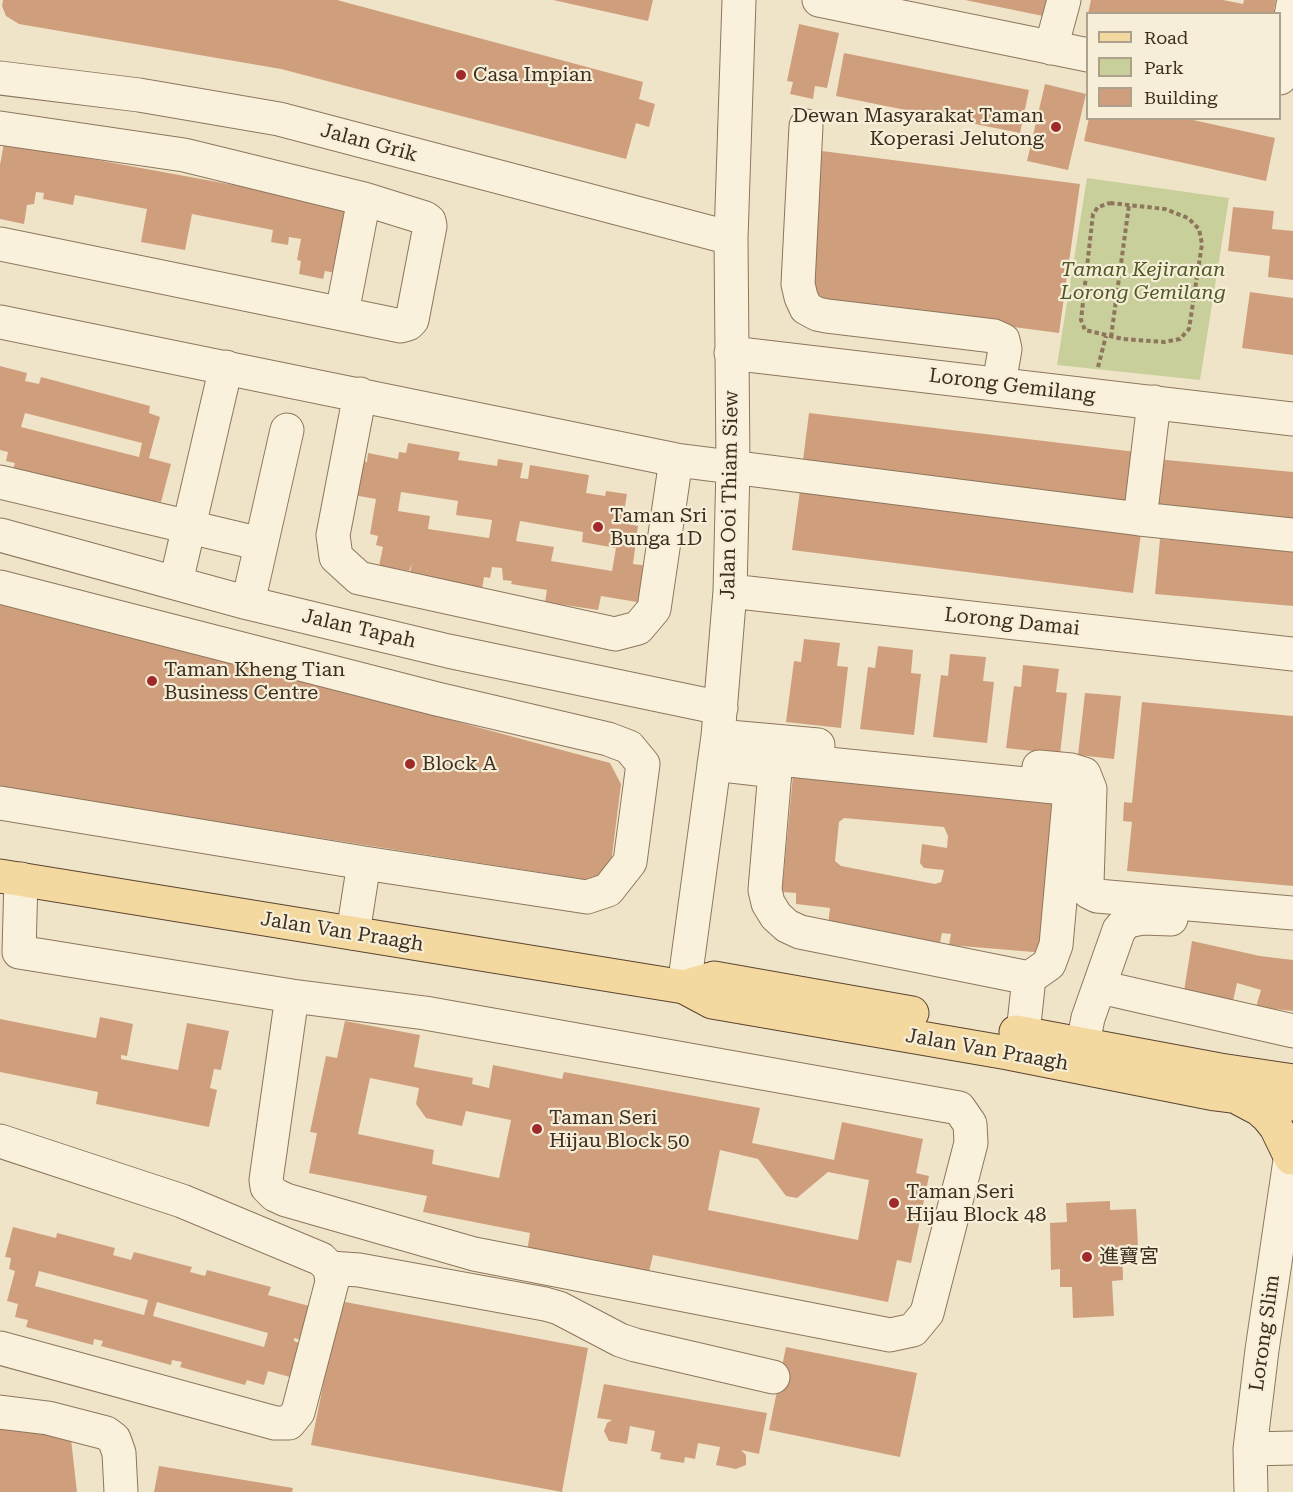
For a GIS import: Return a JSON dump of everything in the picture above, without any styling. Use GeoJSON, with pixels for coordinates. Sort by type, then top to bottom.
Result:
{"type":"FeatureCollection","features":[{"type":"Feature","properties":{"kind":"main road","name":"Jalan Van Praagh"},"geometry":{"type":"LineString","coordinates":[[11,878],[684,987],[712,1002],[996,1051],[1236,1096],[1293,1104]]}},
{"type":"Feature","properties":{"kind":"main road","name":"Jalan Van Praagh"},"geometry":{"type":"LineString","coordinates":[[684,987],[714,978],[1083,1043],[1220,1070],[1293,1081]]}},
{"type":"Feature","properties":{"kind":"main road"},"geometry":{"type":"LineString","coordinates":[[1236,1096],[1268,1117],[1292,1151]]}},
{"type":"Feature","properties":{"kind":"street","name":"Jalan Ooi Thiam Siew"},"geometry":{"type":"LineString","coordinates":[[684,987],[717,736],[730,591],[733,466],[731,238],[739,0]]}},
{"type":"Feature","properties":{"kind":"street"},"geometry":{"type":"LineString","coordinates":[[819,0],[1086,55]]}},
{"type":"Feature","properties":{"kind":"street"},"geometry":{"type":"LineString","coordinates":[[1051,48],[1064,0]]}},
{"type":"Feature","properties":{"kind":"street"},"geometry":{"type":"LineString","coordinates":[[1281,72],[1293,5]]}},
{"type":"Feature","properties":{"kind":"street","name":"Jalan Grik"},"geometry":{"type":"LineString","coordinates":[[0,78],[139,95],[279,119],[731,238]]}},
{"type":"Feature","properties":{"kind":"street"},"geometry":{"type":"LineString","coordinates":[[806,126],[798,284],[807,308],[817,314],[827,316],[994,336],[1003,340],[1005,349],[999,384]]}},
{"type":"Feature","properties":{"kind":"street"},"geometry":{"type":"LineString","coordinates":[[0,128],[183,154],[364,199],[429,221],[412,320],[401,326],[0,244]]}},
{"type":"Feature","properties":{"kind":"street"},"geometry":{"type":"LineString","coordinates":[[342,313],[364,199]]}},
{"type":"Feature","properties":{"kind":"street"},"geometry":{"type":"LineString","coordinates":[[0,322],[676,460],[1140,519],[1293,535]]}},
{"type":"Feature","properties":{"kind":"street","name":"Lorong Gemilang"},"geometry":{"type":"LineString","coordinates":[[731,353],[1293,419]]}},
{"type":"Feature","properties":{"kind":"street"},"geometry":{"type":"LineString","coordinates":[[176,582],[226,367]]}},
{"type":"Feature","properties":{"kind":"street"},"geometry":{"type":"LineString","coordinates":[[360,394],[333,535],[336,557],[358,578],[615,634],[638,628],[654,609],[676,460]]}},
{"type":"Feature","properties":{"kind":"street"},"geometry":{"type":"LineString","coordinates":[[1140,519],[1154,402]]}},
{"type":"Feature","properties":{"kind":"street"},"geometry":{"type":"LineString","coordinates":[[248,603],[287,430]]}},
{"type":"Feature","properties":{"kind":"street"},"geometry":{"type":"LineString","coordinates":[[0,482],[261,544]]}},
{"type":"Feature","properties":{"kind":"street","name":"Jalan Tapah"},"geometry":{"type":"LineString","coordinates":[[0,535],[248,603],[448,651],[717,736]]}},
{"type":"Feature","properties":{"kind":"street"},"geometry":{"type":"LineString","coordinates":[[0,587],[437,699],[608,739],[629,747],[643,764],[630,862],[608,890],[587,897],[0,803]]}},
{"type":"Feature","properties":{"kind":"street","name":"Lorong Damai"},"geometry":{"type":"LineString","coordinates":[[730,591],[1293,654]]}},
{"type":"Feature","properties":{"kind":"street"},"geometry":{"type":"LineString","coordinates":[[437,699],[448,651]]}},
{"type":"Feature","properties":{"kind":"street"},"geometry":{"type":"LineString","coordinates":[[717,736],[775,771]]}},
{"type":"Feature","properties":{"kind":"street"},"geometry":{"type":"LineString","coordinates":[[717,736],[1071,770],[1084,774],[1090,789],[1087,884],[1089,892],[1096,896],[1293,913]]}},
{"type":"Feature","properties":{"kind":"street"},"geometry":{"type":"LineString","coordinates":[[789,760],[1064,788],[1069,801],[1056,945],[1049,964],[1029,978],[800,932],[787,926],[768,903],[765,890],[775,771],[780,763],[789,760]]}},
{"type":"Feature","properties":{"kind":"street"},"geometry":{"type":"LineString","coordinates":[[352,933],[364,863]]}},
{"type":"Feature","properties":{"kind":"street"},"geometry":{"type":"LineString","coordinates":[[11,878],[9,951],[292,996],[424,1013],[959,1108],[970,1124],[971,1143],[927,1313],[914,1330],[890,1335],[474,1254],[275,1195],[267,1186],[266,1180],[292,996]]}},
{"type":"Feature","properties":{"kind":"street"},"geometry":{"type":"LineString","coordinates":[[1083,1043],[1088,1018],[1119,930],[1127,921],[1143,918],[1293,927]]}},
{"type":"Feature","properties":{"kind":"street"},"geometry":{"type":"LineString","coordinates":[[1023,1033],[1029,978]]}},
{"type":"Feature","properties":{"kind":"street"},"geometry":{"type":"LineString","coordinates":[[1100,987],[1293,1031]]}},
{"type":"Feature","properties":{"kind":"street"},"geometry":{"type":"LineString","coordinates":[[0,1141],[182,1201],[321,1259],[330,1268],[332,1282],[298,1412],[289,1423],[274,1423],[0,1348]]}},
{"type":"Feature","properties":{"kind":"street","name":"Lorong Slim"},"geometry":{"type":"LineString","coordinates":[[1251,1492],[1250,1449],[1262,1350],[1292,1151]]}},
{"type":"Feature","properties":{"kind":"street"},"geometry":{"type":"LineString","coordinates":[[330,1268],[359,1270],[545,1304],[559,1308],[620,1340],[635,1345],[773,1377]]}},
{"type":"Feature","properties":{"kind":"street"},"geometry":{"type":"LineString","coordinates":[[0,1412],[48,1418],[106,1433],[114,1439],[119,1453],[120,1492]]}},
{"type":"Feature","properties":{"kind":"street"},"geometry":{"type":"LineString","coordinates":[[1250,1449],[1292,1441]]}},
{"type":"Feature","properties":{"kind":"path"},"geometry":{"type":"LineString","coordinates":[[1110,203],[1165,208],[1188,218],[1199,229],[1202,244],[1188,329],[1180,339],[1164,342],[1111,337],[1085,330],[1081,320],[1093,214],[1098,207],[1110,203]]}},
{"type":"Feature","properties":{"kind":"path"},"geometry":{"type":"LineString","coordinates":[[1111,337],[1128,205]]}},
{"type":"Feature","properties":{"kind":"green space","name":"Taman Kejiranan Lorong Gemilang"},"geometry":{"type":"Polygon","coordinates":[[[1087,178],[1229,198],[1200,380],[1057,365],[1087,178]]]}},
{"type":"Feature","properties":{"kind":"building","name":"Casa Impian"},"geometry":{"type":"Polygon","coordinates":[[[3,0],[337,0],[643,82],[639,99],[655,104],[649,127],[636,123],[626,159],[281,69],[19,24],[6,16],[2,6],[3,0]]]}},
{"type":"Feature","properties":{"kind":"building"},"geometry":{"type":"Polygon","coordinates":[[[553,0],[653,0],[648,21],[553,0]]]}},
{"type":"Feature","properties":{"kind":"building"},"geometry":{"type":"Polygon","coordinates":[[[965,0],[1052,0],[1048,17],[965,0]]]}},
{"type":"Feature","properties":{"kind":"building"},"geometry":{"type":"Polygon","coordinates":[[[1091,0],[1223,0],[1243,4],[1244,0],[1276,0],[1274,10],[1280,10],[1280,12],[1088,12],[1091,0]]]}},
{"type":"Feature","properties":{"kind":"building"},"geometry":{"type":"Polygon","coordinates":[[[799,24],[839,33],[827,88],[815,86],[813,99],[790,94],[793,82],[787,81],[799,24]]]}},
{"type":"Feature","properties":{"kind":"building"},"geometry":{"type":"Polygon","coordinates":[[[844,53],[1029,90],[1020,133],[836,96],[844,53]]]}},
{"type":"Feature","properties":{"kind":"building","name":"Dewan Masyarakat Taman Koperasi Jelutong"},"geometry":{"type":"Polygon","coordinates":[[[1045,84],[1086,94],[1068,170],[1027,161],[1045,84]]]}},
{"type":"Feature","properties":{"kind":"building"},"geometry":{"type":"Polygon","coordinates":[[[1089,120],[1193,120],[1275,138],[1266,181],[1084,141],[1089,120]]]}},
{"type":"Feature","properties":{"kind":"building"},"geometry":{"type":"Polygon","coordinates":[[[4,143],[349,206],[336,273],[325,271],[323,279],[299,274],[301,261],[297,260],[301,239],[289,237],[288,245],[271,242],[273,230],[192,214],[185,250],[141,242],[147,209],[75,195],[73,205],[43,199],[44,193],[36,192],[34,204],[27,205],[24,224],[0,219],[0,165],[4,143]]]}},
{"type":"Feature","properties":{"kind":"building"},"geometry":{"type":"Polygon","coordinates":[[[822,151],[1080,184],[1059,333],[808,300],[822,151]]]}},
{"type":"Feature","properties":{"kind":"building"},"geometry":{"type":"Polygon","coordinates":[[[1233,207],[1274,211],[1272,229],[1293,231],[1293,280],[1268,277],[1270,256],[1228,251],[1233,207]]]}},
{"type":"Feature","properties":{"kind":"building"},"geometry":{"type":"Polygon","coordinates":[[[1250,292],[1293,298],[1293,355],[1242,348],[1250,292]]]}},
{"type":"Feature","properties":{"kind":"building"},"geometry":{"type":"Polygon","coordinates":[[[0,366],[27,373],[25,381],[39,384],[41,377],[150,406],[149,413],[160,417],[149,458],[171,464],[161,502],[156,501],[154,506],[13,469],[15,463],[6,461],[8,452],[0,450],[0,366]],[[25,413],[21,427],[139,457],[142,443],[25,413]]]}},
{"type":"Feature","properties":{"kind":"building"},"geometry":{"type":"Polygon","coordinates":[[[809,413],[1136,452],[1130,498],[1114,505],[802,468],[809,413]]]}},
{"type":"Feature","properties":{"kind":"building","name":"Taman Sri Bunga 1D"},"geometry":{"type":"Polygon","coordinates":[[[408,443],[460,452],[458,460],[497,466],[498,459],[523,463],[520,478],[528,479],[530,465],[589,475],[586,493],[605,496],[606,491],[627,494],[622,523],[638,526],[633,564],[650,566],[643,603],[601,596],[598,610],[545,602],[547,590],[511,584],[512,581],[503,580],[502,568],[492,567],[490,578],[484,577],[482,589],[409,577],[412,563],[409,571],[379,566],[383,547],[376,545],[378,536],[370,534],[376,499],[353,495],[359,460],[367,462],[368,453],[398,459],[399,452],[406,453],[408,443]],[[401,492],[398,511],[430,516],[428,529],[489,538],[492,520],[456,515],[458,501],[401,492]],[[520,521],[516,541],[554,547],[551,561],[612,571],[616,548],[582,542],[583,532],[520,521]]]}},
{"type":"Feature","properties":{"kind":"building"},"geometry":{"type":"Polygon","coordinates":[[[1156,459],[1293,472],[1293,528],[1161,514],[1151,501],[1156,459]]]}},
{"type":"Feature","properties":{"kind":"building"},"geometry":{"type":"Polygon","coordinates":[[[800,490],[1141,533],[1133,593],[792,550],[800,490]]]}},
{"type":"Feature","properties":{"kind":"building"},"geometry":{"type":"Polygon","coordinates":[[[1160,539],[1293,550],[1293,606],[1155,594],[1160,539]]]}},
{"type":"Feature","properties":{"kind":"building","name":"Taman Kheng Tian Business Centre"},"geometry":{"type":"Polygon","coordinates":[[[0,598],[610,763],[621,784],[611,864],[595,881],[0,788],[0,598]]]}},
{"type":"Feature","properties":{"kind":"building"},"geometry":{"type":"Polygon","coordinates":[[[804,639],[840,643],[837,666],[848,667],[841,728],[786,722],[794,661],[801,662],[804,639]]]}},
{"type":"Feature","properties":{"kind":"building"},"geometry":{"type":"Polygon","coordinates":[[[878,646],[913,650],[911,673],[921,674],[914,735],[860,729],[868,667],[875,668],[878,646]]]}},
{"type":"Feature","properties":{"kind":"building"},"geometry":{"type":"Polygon","coordinates":[[[950,654],[986,657],[983,681],[994,682],[987,743],[933,737],[941,675],[948,676],[950,654]]]}},
{"type":"Feature","properties":{"kind":"building"},"geometry":{"type":"Polygon","coordinates":[[[1023,665],[1059,669],[1056,692],[1067,693],[1060,754],[1006,748],[1014,686],[1021,687],[1023,665]]]}},
{"type":"Feature","properties":{"kind":"building"},"geometry":{"type":"Polygon","coordinates":[[[1085,693],[1121,696],[1114,759],[1078,755],[1085,693]]]}},
{"type":"Feature","properties":{"kind":"building"},"geometry":{"type":"Polygon","coordinates":[[[1142,702],[1293,716],[1293,886],[1127,871],[1132,822],[1123,821],[1124,802],[1132,803],[1142,702]]]}},
{"type":"Feature","properties":{"kind":"building"},"geometry":{"type":"Polygon","coordinates":[[[793,775],[1058,805],[1046,953],[949,945],[951,934],[942,933],[939,947],[828,925],[830,908],[796,904],[796,893],[782,892],[793,775]],[[844,818],[839,822],[835,861],[841,866],[935,884],[941,882],[944,870],[924,868],[920,863],[922,844],[947,848],[948,836],[944,827],[844,818]]]}},
{"type":"Feature","properties":{"kind":"building"},"geometry":{"type":"Polygon","coordinates":[[[1192,941],[1260,956],[1293,960],[1293,1011],[1256,1007],[1261,990],[1237,983],[1233,1001],[1184,991],[1192,941]]]}},
{"type":"Feature","properties":{"kind":"building"},"geometry":{"type":"Polygon","coordinates":[[[100,1017],[133,1024],[127,1056],[121,1055],[121,1059],[178,1070],[187,1023],[229,1031],[221,1070],[214,1069],[210,1088],[217,1090],[209,1127],[96,1104],[98,1092],[0,1072],[0,1019],[96,1038],[100,1017]]]}},
{"type":"Feature","properties":{"kind":"building"},"geometry":{"type":"Polygon","coordinates":[[[345,1021],[420,1035],[414,1067],[473,1078],[472,1084],[489,1088],[493,1065],[562,1079],[564,1072],[760,1108],[752,1143],[834,1160],[842,1122],[923,1139],[916,1173],[929,1176],[911,1263],[897,1260],[888,1302],[653,1255],[649,1272],[527,1252],[530,1233],[423,1212],[427,1196],[309,1173],[317,1133],[310,1132],[326,1056],[337,1058],[345,1021]],[[370,1078],[358,1134],[434,1150],[432,1164],[499,1178],[511,1120],[466,1111],[462,1126],[426,1118],[416,1104],[419,1088],[370,1078]],[[720,1150],[708,1210],[858,1240],[869,1180],[828,1172],[797,1198],[786,1196],[758,1159],[720,1150]]]}},
{"type":"Feature","properties":{"kind":"building","name":"進寶宮"},"geometry":{"type":"Polygon","coordinates":[[[1110,1201],[1110,1210],[1136,1209],[1138,1245],[1122,1246],[1123,1280],[1112,1281],[1114,1316],[1073,1318],[1072,1287],[1060,1287],[1060,1269],[1051,1270],[1050,1223],[1067,1222],[1066,1203],[1110,1201]]]}},
{"type":"Feature","properties":{"kind":"building"},"geometry":{"type":"Polygon","coordinates":[[[13,1227],[56,1238],[57,1233],[115,1248],[113,1255],[131,1260],[134,1252],[192,1267],[190,1272],[205,1276],[207,1270],[271,1287],[268,1295],[313,1307],[304,1341],[294,1338],[294,1341],[299,1343],[290,1377],[268,1371],[264,1385],[247,1380],[245,1385],[180,1367],[182,1362],[172,1360],[171,1365],[101,1346],[103,1341],[94,1339],[93,1345],[26,1327],[28,1320],[15,1317],[18,1304],[7,1301],[15,1271],[9,1269],[11,1258],[5,1257],[13,1227]],[[39,1271],[35,1286],[144,1315],[148,1300],[39,1271]],[[157,1302],[153,1316],[264,1347],[268,1333],[157,1302]]]}},
{"type":"Feature","properties":{"kind":"building"},"geometry":{"type":"Polygon","coordinates":[[[340,1301],[588,1348],[562,1492],[311,1445],[340,1301]]]}},
{"type":"Feature","properties":{"kind":"building"},"geometry":{"type":"Polygon","coordinates":[[[786,1347],[917,1373],[900,1457],[769,1430],[786,1347]]]}},
{"type":"Feature","properties":{"kind":"building"},"geometry":{"type":"Polygon","coordinates":[[[604,1384],[767,1413],[759,1454],[741,1450],[746,1455],[746,1465],[736,1469],[716,1465],[720,1447],[698,1443],[695,1459],[685,1457],[684,1463],[660,1459],[661,1453],[651,1451],[655,1431],[630,1426],[627,1444],[609,1441],[604,1431],[607,1423],[612,1420],[597,1418],[604,1384]]]}},
{"type":"Feature","properties":{"kind":"building"},"geometry":{"type":"Polygon","coordinates":[[[0,1423],[71,1439],[77,1492],[0,1492],[0,1423]]]}},
{"type":"Feature","properties":{"kind":"building"},"geometry":{"type":"Polygon","coordinates":[[[159,1466],[293,1488],[292,1492],[154,1492],[159,1466]]]}},
{"type":"Feature","properties":{"kind":"place","name":"Casa Impian"},"geometry":{"type":"Point","coordinates":[461,75]}},
{"type":"Feature","properties":{"kind":"place","name":"Dewan Masyarakat Taman Koperasi Jelutong"},"geometry":{"type":"Point","coordinates":[1056,127]}},
{"type":"Feature","properties":{"kind":"place","name":"Taman Sri Bunga 1D"},"geometry":{"type":"Point","coordinates":[598,527]}},
{"type":"Feature","properties":{"kind":"place","name":"Taman Kheng Tian Business Centre"},"geometry":{"type":"Point","coordinates":[152,681]}},
{"type":"Feature","properties":{"kind":"place","name":"Block A"},"geometry":{"type":"Point","coordinates":[410,764]}},
{"type":"Feature","properties":{"kind":"place","name":"Taman Seri Hijau Block 50"},"geometry":{"type":"Point","coordinates":[537,1129]}},
{"type":"Feature","properties":{"kind":"place","name":"Taman Seri Hijau Block 48"},"geometry":{"type":"Point","coordinates":[894,1203]}},
{"type":"Feature","properties":{"kind":"place","name":"進寶宮"},"geometry":{"type":"Point","coordinates":[1087,1257]}}]}
